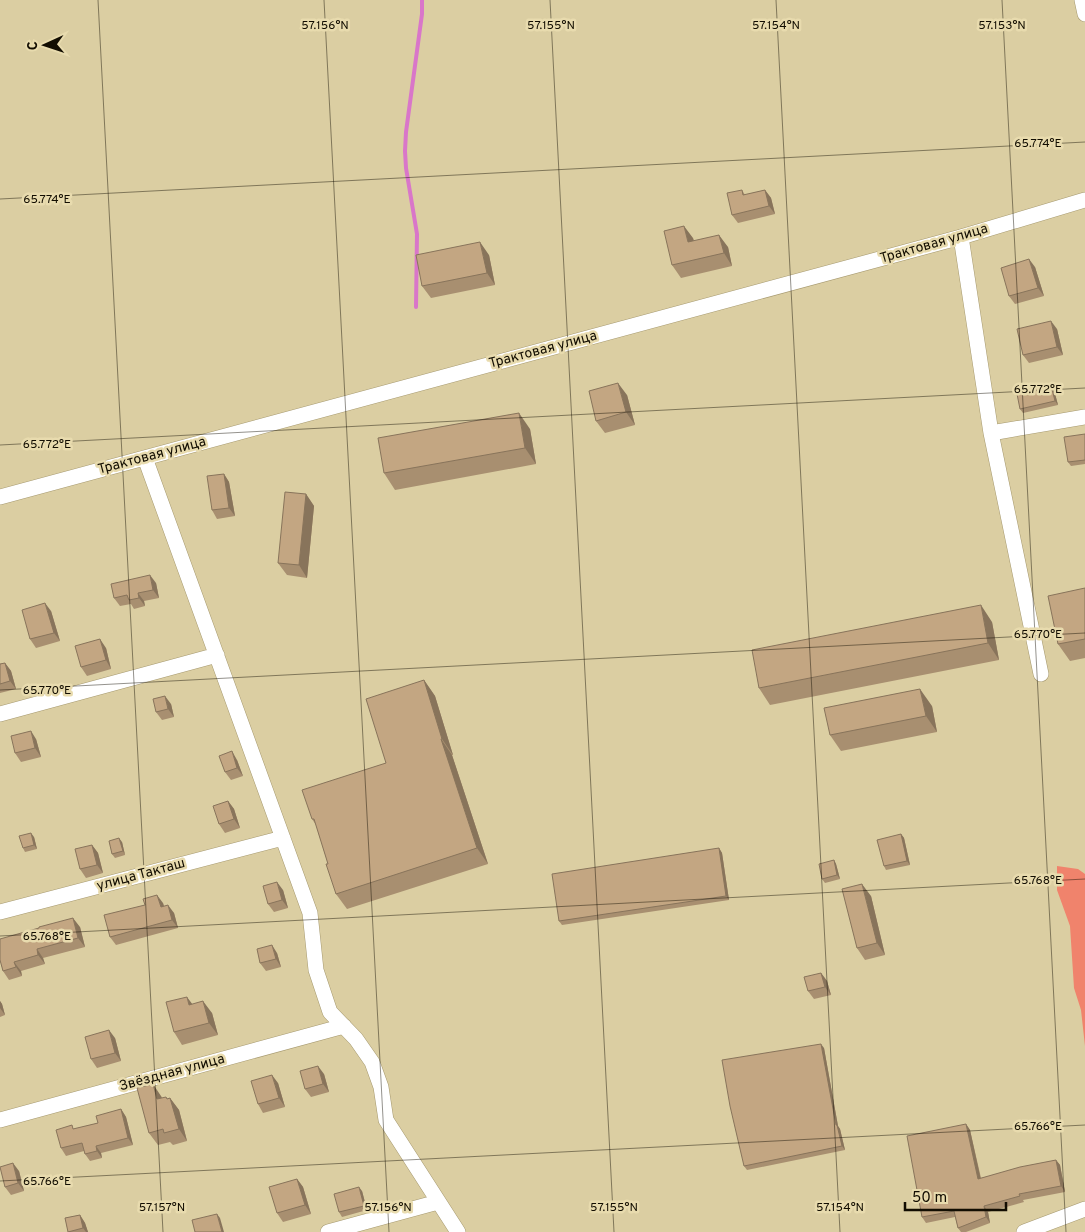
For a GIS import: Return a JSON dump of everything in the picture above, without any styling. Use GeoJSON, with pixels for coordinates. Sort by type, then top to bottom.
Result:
{"type":"FeatureCollection","features":[{"type":"Feature","properties":{"kind":"street"},"geometry":{"type":"LineString","coordinates":[[1082,0],[1085,14]]}},
{"type":"Feature","properties":{"kind":"street","name":"Трактовая улица"},"geometry":{"type":"LineString","coordinates":[[0,497],[961,237],[1085,200]]}},
{"type":"Feature","properties":{"kind":"street"},"geometry":{"type":"LineString","coordinates":[[961,237],[991,433],[1041,674]]}},
{"type":"Feature","properties":{"kind":"street"},"geometry":{"type":"LineString","coordinates":[[991,433],[1085,417]]}},
{"type":"Feature","properties":{"kind":"street"},"geometry":{"type":"LineString","coordinates":[[145,458],[310,913],[316,970],[330,1012],[356,1039],[372,1062],[381,1087],[386,1120],[458,1232]]}},
{"type":"Feature","properties":{"kind":"street"},"geometry":{"type":"LineString","coordinates":[[0,714],[217,655]]}},
{"type":"Feature","properties":{"kind":"street","name":"улица Такташ"},"geometry":{"type":"LineString","coordinates":[[0,912],[283,838]]}},
{"type":"Feature","properties":{"kind":"street","name":"Звёздная улица"},"geometry":{"type":"LineString","coordinates":[[0,1120],[344,1026]]}},
{"type":"Feature","properties":{"kind":"street"},"geometry":{"type":"LineString","coordinates":[[328,1232],[438,1202]]}},
{"type":"Feature","properties":{"kind":"street"},"geometry":{"type":"LineString","coordinates":[[1024,1232],[1085,1210]]}},
{"type":"Feature","properties":{"kind":"shaded area"},"geometry":{"type":"Polygon","coordinates":[[[1057,866],[1078,869],[1085,874],[1085,1046],[1081,1010],[1074,988],[1070,926],[1057,890],[1057,866]]]}},
{"type":"Feature","properties":{"kind":"building"},"geometry":{"type":"Polygon","coordinates":[[[742,190],[743,195],[765,190],[769,206],[732,215],[727,193],[742,190]]]}},
{"type":"Feature","properties":{"kind":"building"},"geometry":{"type":"Polygon","coordinates":[[[684,226],[688,242],[719,235],[724,253],[672,265],[664,231],[684,226]]]}},
{"type":"Feature","properties":{"kind":"building"},"geometry":{"type":"Polygon","coordinates":[[[480,242],[487,273],[422,286],[416,255],[480,242]]]}},
{"type":"Feature","properties":{"kind":"building"},"geometry":{"type":"Polygon","coordinates":[[[1029,259],[1038,288],[1009,296],[1001,268],[1029,259]]]}},
{"type":"Feature","properties":{"kind":"building"},"geometry":{"type":"Polygon","coordinates":[[[1051,321],[1057,347],[1023,355],[1017,329],[1051,321]]]}},
{"type":"Feature","properties":{"kind":"building"},"geometry":{"type":"Polygon","coordinates":[[[618,383],[626,412],[596,421],[589,391],[618,383]]]}},
{"type":"Feature","properties":{"kind":"building"},"geometry":{"type":"Polygon","coordinates":[[[1051,385],[1055,401],[1020,409],[1017,394],[1051,385]]]}},
{"type":"Feature","properties":{"kind":"building"},"geometry":{"type":"Polygon","coordinates":[[[519,413],[525,448],[384,473],[378,438],[519,413]]]}},
{"type":"Feature","properties":{"kind":"building"},"geometry":{"type":"Polygon","coordinates":[[[1085,434],[1085,460],[1068,462],[1064,437],[1085,434]]]}},
{"type":"Feature","properties":{"kind":"building"},"geometry":{"type":"Polygon","coordinates":[[[224,474],[229,508],[212,510],[207,476],[224,474]]]}},
{"type":"Feature","properties":{"kind":"building"},"geometry":{"type":"Polygon","coordinates":[[[285,492],[306,494],[299,565],[278,563],[285,492]]]}},
{"type":"Feature","properties":{"kind":"building"},"geometry":{"type":"Polygon","coordinates":[[[150,575],[153,590],[138,593],[139,598],[129,600],[127,595],[114,598],[111,584],[150,575]]]}},
{"type":"Feature","properties":{"kind":"building"},"geometry":{"type":"Polygon","coordinates":[[[1085,588],[1085,639],[1058,644],[1048,596],[1085,588]]]}},
{"type":"Feature","properties":{"kind":"building"},"geometry":{"type":"Polygon","coordinates":[[[45,603],[54,633],[30,639],[22,610],[45,603]]]}},
{"type":"Feature","properties":{"kind":"building"},"geometry":{"type":"Polygon","coordinates":[[[981,605],[988,643],[759,688],[752,650],[981,605]]]}},
{"type":"Feature","properties":{"kind":"building"},"geometry":{"type":"Polygon","coordinates":[[[100,639],[106,660],[81,667],[75,646],[100,639]]]}},
{"type":"Feature","properties":{"kind":"building"},"geometry":{"type":"Polygon","coordinates":[[[5,663],[10,681],[0,684],[0,664],[5,663]]]}},
{"type":"Feature","properties":{"kind":"building"},"geometry":{"type":"Polygon","coordinates":[[[424,680],[441,739],[477,848],[336,894],[314,819],[312,819],[302,790],[386,763],[366,699],[424,680]]]}},
{"type":"Feature","properties":{"kind":"building"},"geometry":{"type":"Polygon","coordinates":[[[920,689],[926,716],[830,735],[824,708],[920,689]]]}},
{"type":"Feature","properties":{"kind":"building"},"geometry":{"type":"Polygon","coordinates":[[[165,696],[168,709],[156,712],[153,699],[165,696]]]}},
{"type":"Feature","properties":{"kind":"building"},"geometry":{"type":"Polygon","coordinates":[[[31,731],[35,748],[15,753],[11,736],[31,731]]]}},
{"type":"Feature","properties":{"kind":"building"},"geometry":{"type":"Polygon","coordinates":[[[232,751],[237,768],[225,772],[219,756],[232,751]]]}},
{"type":"Feature","properties":{"kind":"building"},"geometry":{"type":"Polygon","coordinates":[[[228,801],[234,819],[219,824],[213,806],[228,801]]]}},
{"type":"Feature","properties":{"kind":"building"},"geometry":{"type":"Polygon","coordinates":[[[31,833],[34,845],[23,848],[19,836],[31,833]]]}},
{"type":"Feature","properties":{"kind":"building"},"geometry":{"type":"Polygon","coordinates":[[[901,834],[907,861],[884,866],[877,840],[901,834]]]}},
{"type":"Feature","properties":{"kind":"building"},"geometry":{"type":"Polygon","coordinates":[[[119,838],[123,851],[112,854],[109,841],[119,838]]]}},
{"type":"Feature","properties":{"kind":"building"},"geometry":{"type":"Polygon","coordinates":[[[92,845],[97,865],[80,869],[75,849],[92,845]]]}},
{"type":"Feature","properties":{"kind":"building"},"geometry":{"type":"Polygon","coordinates":[[[719,848],[726,896],[559,921],[552,874],[719,848]]]}},
{"type":"Feature","properties":{"kind":"building"},"geometry":{"type":"Polygon","coordinates":[[[834,860],[837,875],[822,879],[819,864],[834,860]]]}},
{"type":"Feature","properties":{"kind":"building"},"geometry":{"type":"Polygon","coordinates":[[[277,882],[282,900],[268,904],[263,886],[277,882]]]}},
{"type":"Feature","properties":{"kind":"building"},"geometry":{"type":"Polygon","coordinates":[[[862,884],[877,943],[857,948],[842,889],[862,884]]]}},
{"type":"Feature","properties":{"kind":"building"},"geometry":{"type":"Polygon","coordinates":[[[157,895],[161,907],[168,905],[172,920],[110,937],[104,915],[145,905],[143,899],[157,895]]]}},
{"type":"Feature","properties":{"kind":"building"},"geometry":{"type":"Polygon","coordinates":[[[73,918],[78,938],[37,949],[38,955],[14,962],[16,967],[3,971],[0,960],[0,939],[73,918]]]}},
{"type":"Feature","properties":{"kind":"building"},"geometry":{"type":"Polygon","coordinates":[[[272,945],[276,959],[260,963],[257,949],[272,945]]]}},
{"type":"Feature","properties":{"kind":"building"},"geometry":{"type":"Polygon","coordinates":[[[821,973],[825,987],[808,991],[804,977],[821,973]]]}},
{"type":"Feature","properties":{"kind":"building"},"geometry":{"type":"Polygon","coordinates":[[[187,997],[189,1005],[203,1001],[209,1023],[174,1032],[166,1002],[187,997]]]}},
{"type":"Feature","properties":{"kind":"building"},"geometry":{"type":"Polygon","coordinates":[[[109,1030],[115,1053],[91,1059],[85,1037],[109,1030]]]}},
{"type":"Feature","properties":{"kind":"building"},"geometry":{"type":"Polygon","coordinates":[[[821,1044],[836,1125],[842,1146],[744,1166],[730,1106],[722,1060],[821,1044]]]}},
{"type":"Feature","properties":{"kind":"building"},"geometry":{"type":"Polygon","coordinates":[[[318,1066],[323,1084],[305,1089],[300,1071],[318,1066]]]}},
{"type":"Feature","properties":{"kind":"building"},"geometry":{"type":"Polygon","coordinates":[[[272,1075],[279,1098],[258,1104],[251,1081],[272,1075]]]}},
{"type":"Feature","properties":{"kind":"building"},"geometry":{"type":"Polygon","coordinates":[[[153,1084],[157,1099],[170,1098],[179,1129],[164,1133],[163,1129],[149,1133],[137,1088],[153,1084]]]}},
{"type":"Feature","properties":{"kind":"building"},"geometry":{"type":"Polygon","coordinates":[[[121,1109],[128,1138],[96,1146],[97,1151],[85,1154],[82,1143],[61,1148],[56,1130],[72,1125],[73,1129],[98,1123],[96,1116],[121,1109]]]}},
{"type":"Feature","properties":{"kind":"building"},"geometry":{"type":"Polygon","coordinates":[[[966,1124],[978,1179],[1020,1167],[1056,1160],[1061,1186],[1019,1194],[1020,1196],[984,1206],[986,1217],[958,1228],[954,1211],[922,1217],[907,1136],[966,1124]]]}},
{"type":"Feature","properties":{"kind":"building"},"geometry":{"type":"Polygon","coordinates":[[[13,1163],[18,1183],[5,1187],[0,1167],[13,1163]]]}},
{"type":"Feature","properties":{"kind":"building"},"geometry":{"type":"Polygon","coordinates":[[[297,1179],[305,1205],[277,1213],[269,1187],[297,1179]]]}},
{"type":"Feature","properties":{"kind":"building"},"geometry":{"type":"Polygon","coordinates":[[[359,1187],[364,1206],[339,1212],[334,1194],[359,1187]]]}},
{"type":"Feature","properties":{"kind":"building"},"geometry":{"type":"Polygon","coordinates":[[[217,1214],[222,1232],[195,1232],[192,1220],[217,1214]]]}},
{"type":"Feature","properties":{"kind":"building"},"geometry":{"type":"Polygon","coordinates":[[[80,1215],[83,1228],[68,1232],[65,1218],[80,1215]]]}},
{"type":"Feature","properties":{"kind":"waterway"},"geometry":{"type":"LineString","coordinates":[[416,307],[417,234],[405,151],[422,14],[422,0]]}}]}
